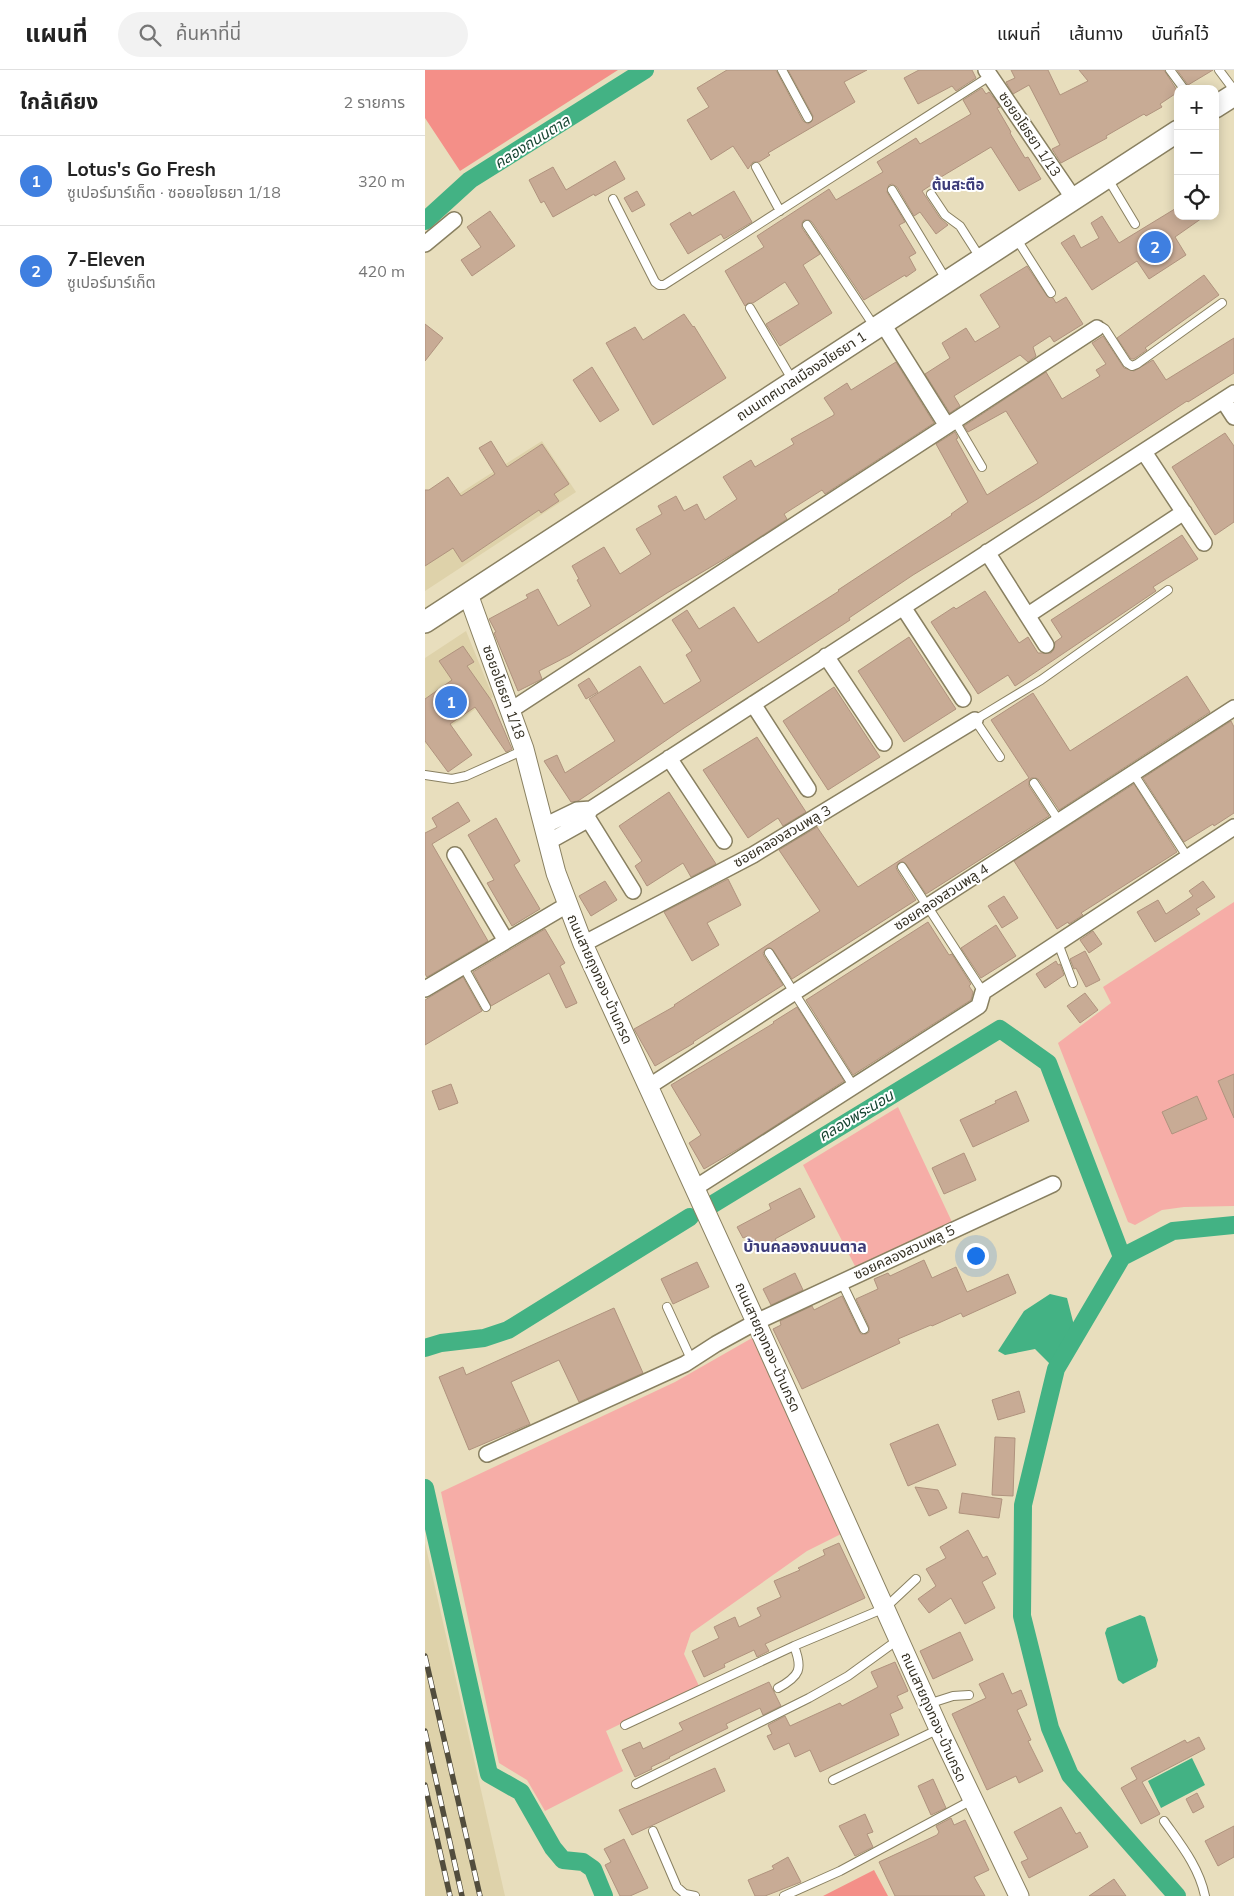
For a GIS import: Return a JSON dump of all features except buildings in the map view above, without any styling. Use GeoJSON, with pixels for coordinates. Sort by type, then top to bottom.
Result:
{"type":"FeatureCollection","features":[{"type":"Feature","properties":{"kind":"main road"},"geometry":{"type":"LineString","coordinates":[[1219,104],[1234,95]]}},
{"type":"Feature","properties":{"kind":"main road","name":"ถนนเทศบาลเมืองอโยธยา 1"},"geometry":{"type":"LineString","coordinates":[[425,622],[1174,134]]}},
{"type":"Feature","properties":{"kind":"street","name":"ซอยอโยธยา 1/13"},"geometry":{"type":"LineString","coordinates":[[988,73],[1074,199]]}},
{"type":"Feature","properties":{"kind":"street"},"geometry":{"type":"LineString","coordinates":[[425,244],[454,220]]}},
{"type":"Feature","properties":{"kind":"street"},"geometry":{"type":"LineString","coordinates":[[879,326],[951,423]]}},
{"type":"Feature","properties":{"kind":"street"},"geometry":{"type":"LineString","coordinates":[[511,710],[1097,328]]}},
{"type":"Feature","properties":{"kind":"street"},"geometry":{"type":"LineString","coordinates":[[546,834],[583,815],[1228,397],[1234,417]]}},
{"type":"Feature","properties":{"kind":"street"},"geometry":{"type":"LineString","coordinates":[[1145,452],[1204,543]]}},
{"type":"Feature","properties":{"kind":"street"},"geometry":{"type":"LineString","coordinates":[[1028,615],[1184,512]]}},
{"type":"Feature","properties":{"kind":"street"},"geometry":{"type":"LineString","coordinates":[[987,552],[1046,645]]}},
{"type":"Feature","properties":{"kind":"street","name":"ซอยอโยธยา 1/18"},"geometry":{"type":"LineString","coordinates":[[468,594],[511,710],[536,791]]}},
{"type":"Feature","properties":{"kind":"street"},"geometry":{"type":"LineString","coordinates":[[903,607],[963,699]]}},
{"type":"Feature","properties":{"kind":"street"},"geometry":{"type":"LineString","coordinates":[[827,656],[884,743]]}},
{"type":"Feature","properties":{"kind":"street"},"geometry":{"type":"LineString","coordinates":[[753,704],[807,789]]}},
{"type":"Feature","properties":{"kind":"street","name":"ซอยคลองสวนพลู 4"},"geometry":{"type":"LineString","coordinates":[[648,1087],[1234,708]]}},
{"type":"Feature","properties":{"kind":"street","name":"ซอยคลองสวนพลู 3"},"geometry":{"type":"LineString","coordinates":[[583,944],[753,855],[975,720]]}},
{"type":"Feature","properties":{"kind":"street"},"geometry":{"type":"LineString","coordinates":[[669,758],[724,841]]}},
{"type":"Feature","properties":{"kind":"street","name":"ถนนสายถุงทอง-บ้านกรด"},"geometry":{"type":"LineString","coordinates":[[536,791],[546,834],[567,905],[583,944],[939,1729],[1019,1896]]}},
{"type":"Feature","properties":{"kind":"street"},"geometry":{"type":"LineString","coordinates":[[583,815],[633,891]]}},
{"type":"Feature","properties":{"kind":"street"},"geometry":{"type":"LineString","coordinates":[[695,1188],[979,1006],[983,992],[1234,827]]}},
{"type":"Feature","properties":{"kind":"street"},"geometry":{"type":"LineString","coordinates":[[455,855],[506,941]]}},
{"type":"Feature","properties":{"kind":"street"},"geometry":{"type":"LineString","coordinates":[[425,989],[567,905]]}},
{"type":"Feature","properties":{"kind":"street","name":"ซอยคลองสวนพลู 5"},"geometry":{"type":"LineString","coordinates":[[487,1454],[685,1364],[756,1322],[1053,1184]]}},
{"type":"Feature","properties":{"kind":"lane"},"geometry":{"type":"LineString","coordinates":[[782,70],[808,118]]}},
{"type":"Feature","properties":{"kind":"lane"},"geometry":{"type":"LineString","coordinates":[[1170,70],[1181,85]]}},
{"type":"Feature","properties":{"kind":"lane"},"geometry":{"type":"LineString","coordinates":[[1219,70],[1234,90]]}},
{"type":"Feature","properties":{"kind":"lane"},"geometry":{"type":"LineString","coordinates":[[613,199],[655,282],[659,285],[664,285],[988,73]]}},
{"type":"Feature","properties":{"kind":"lane"},"geometry":{"type":"LineString","coordinates":[[756,167],[780,210]]}},
{"type":"Feature","properties":{"kind":"lane"},"geometry":{"type":"LineString","coordinates":[[1107,177],[1135,224]]}},
{"type":"Feature","properties":{"kind":"lane"},"geometry":{"type":"LineString","coordinates":[[892,190],[947,282]]}},
{"type":"Feature","properties":{"kind":"lane"},"geometry":{"type":"LineString","coordinates":[[931,194],[945,215],[960,226],[982,259]]}},
{"type":"Feature","properties":{"kind":"lane"},"geometry":{"type":"LineString","coordinates":[[807,225],[879,326]]}},
{"type":"Feature","properties":{"kind":"lane"},"geometry":{"type":"LineString","coordinates":[[1015,237],[1051,293]]}},
{"type":"Feature","properties":{"kind":"lane"},"geometry":{"type":"LineString","coordinates":[[1097,328],[1105,329],[1127,363],[1132,366],[1222,303]]}},
{"type":"Feature","properties":{"kind":"lane"},"geometry":{"type":"LineString","coordinates":[[749,308],[793,382]]}},
{"type":"Feature","properties":{"kind":"lane"},"geometry":{"type":"LineString","coordinates":[[951,423],[982,467]]}},
{"type":"Feature","properties":{"kind":"lane"},"geometry":{"type":"LineString","coordinates":[[999,758],[975,720],[1041,680],[1168,590]]}},
{"type":"Feature","properties":{"kind":"lane"},"geometry":{"type":"LineString","coordinates":[[425,775],[452,779],[465,776],[524,749]]}},
{"type":"Feature","properties":{"kind":"lane"},"geometry":{"type":"LineString","coordinates":[[1133,773],[1188,858]]}},
{"type":"Feature","properties":{"kind":"lane"},"geometry":{"type":"LineString","coordinates":[[1034,783],[1059,821]]}},
{"type":"Feature","properties":{"kind":"lane"},"geometry":{"type":"LineString","coordinates":[[902,867],[983,992]]}},
{"type":"Feature","properties":{"kind":"lane"},"geometry":{"type":"LineString","coordinates":[[1058,943],[1073,983]]}},
{"type":"Feature","properties":{"kind":"lane"},"geometry":{"type":"LineString","coordinates":[[769,953],[854,1087]]}},
{"type":"Feature","properties":{"kind":"lane"},"geometry":{"type":"LineString","coordinates":[[463,966],[486,1007]]}},
{"type":"Feature","properties":{"kind":"lane"},"geometry":{"type":"LineString","coordinates":[[841,1281],[864,1329]]}},
{"type":"Feature","properties":{"kind":"lane"},"geometry":{"type":"LineString","coordinates":[[667,1307],[691,1360]]}},
{"type":"Feature","properties":{"kind":"lane"},"geometry":{"type":"LineString","coordinates":[[625,1726],[794,1646],[885,1608],[916,1579]]}},
{"type":"Feature","properties":{"kind":"lane"},"geometry":{"type":"LineString","coordinates":[[636,1784],[809,1698],[848,1676],[899,1639]]}},
{"type":"Feature","properties":{"kind":"lane"},"geometry":{"type":"LineString","coordinates":[[779,1688],[792,1680],[798,1671],[799,1659],[794,1646]]}},
{"type":"Feature","properties":{"kind":"lane"},"geometry":{"type":"LineString","coordinates":[[928,1704],[953,1696],[969,1695]]}},
{"type":"Feature","properties":{"kind":"lane"},"geometry":{"type":"LineString","coordinates":[[833,1780],[939,1729]]}},
{"type":"Feature","properties":{"kind":"lane"},"geometry":{"type":"LineString","coordinates":[[784,1896],[840,1871],[972,1800]]}},
{"type":"Feature","properties":{"kind":"lane"},"geometry":{"type":"LineString","coordinates":[[1164,1821],[1189,1856],[1202,1883],[1205,1896]]}},
{"type":"Feature","properties":{"kind":"lane"},"geometry":{"type":"LineString","coordinates":[[653,1831],[677,1887],[685,1894],[695,1896]]}},
{"type":"Feature","properties":{"kind":"shaded area"},"geometry":{"type":"Polygon","coordinates":[[[425,70],[618,70],[460,171],[425,118],[425,70]]]}},
{"type":"Feature","properties":{"kind":"shaded area"},"geometry":{"type":"Polygon","coordinates":[[[542,441],[576,492],[425,591],[425,511],[427,514],[542,441]]]}},
{"type":"Feature","properties":{"kind":"shaded area"},"geometry":{"type":"Polygon","coordinates":[[[466,631],[493,697],[425,744],[425,658],[466,631]]]}},
{"type":"Feature","properties":{"kind":"shaded area"},"geometry":{"type":"Polygon","coordinates":[[[1234,902],[1234,1206],[1184,1207],[1162,1210],[1135,1225],[1128,1222],[1058,1043],[1111,1003],[1103,987],[1234,902]]]}},
{"type":"Feature","properties":{"kind":"shaded area"},"geometry":{"type":"Polygon","coordinates":[[[898,1107],[952,1222],[856,1268],[803,1165],[898,1107]]]}},
{"type":"Feature","properties":{"kind":"shaded area"},"geometry":{"type":"Polygon","coordinates":[[[1050,1294],[1067,1298],[1079,1345],[1064,1366],[1053,1367],[1035,1349],[1005,1355],[998,1351],[1024,1311],[1050,1294]]]}},
{"type":"Feature","properties":{"kind":"shaded area"},"geometry":{"type":"Polygon","coordinates":[[[752,1338],[841,1534],[807,1551],[691,1633],[684,1654],[699,1686],[606,1731],[623,1771],[545,1811],[527,1780],[499,1763],[441,1492],[675,1382],[752,1338]]]}},
{"type":"Feature","properties":{"kind":"shaded area"},"geometry":{"type":"Polygon","coordinates":[[[425,1543],[505,1896],[425,1896],[425,1543]]]}},
{"type":"Feature","properties":{"kind":"shaded area"},"geometry":{"type":"Polygon","coordinates":[[[1140,1615],[1145,1617],[1158,1660],[1156,1667],[1123,1684],[1118,1680],[1105,1633],[1107,1628],[1140,1615]]]}},
{"type":"Feature","properties":{"kind":"shaded area"},"geometry":{"type":"Polygon","coordinates":[[[1192,1758],[1205,1785],[1161,1808],[1148,1781],[1192,1758]]]}},
{"type":"Feature","properties":{"kind":"shaded area"},"geometry":{"type":"Polygon","coordinates":[[[874,1870],[888,1896],[823,1896],[874,1870]]]}},
{"type":"Feature","properties":{"kind":"waterway","name":"คลองถนนตาล"},"geometry":{"type":"LineString","coordinates":[[425,221],[470,180],[645,70]]}},
{"type":"Feature","properties":{"kind":"waterway","name":"คลองพระนอน"},"geometry":{"type":"LineString","coordinates":[[713,1204],[1000,1029],[1048,1063],[1122,1257]]}},
{"type":"Feature","properties":{"kind":"waterway","name":"คลองพระนอน"},"geometry":{"type":"LineString","coordinates":[[425,1348],[441,1343],[484,1338],[508,1330],[690,1217]]}},
{"type":"Feature","properties":{"kind":"waterway"},"geometry":{"type":"LineString","coordinates":[[1177,1896],[1070,1775],[1050,1728],[1022,1616],[1023,1505],[1056,1369],[1122,1257],[1173,1231],[1234,1225]]}},
{"type":"Feature","properties":{"kind":"waterway"},"geometry":{"type":"LineString","coordinates":[[425,1488],[489,1774],[521,1792],[553,1848],[563,1860],[583,1862],[593,1869],[604,1896]]}},
{"type":"Feature","properties":{"kind":"railway"},"geometry":{"type":"LineString","coordinates":[[425,1656],[480,1896]]}},
{"type":"Feature","properties":{"kind":"railway"},"geometry":{"type":"LineString","coordinates":[[425,1731],[462,1896]]}},
{"type":"Feature","properties":{"kind":"railway"},"geometry":{"type":"LineString","coordinates":[[425,1785],[450,1896]]}},
{"type":"Feature","properties":{"kind":"place","name":"7-Eleven"},"geometry":{"type":"Point","coordinates":[1155,247]}},
{"type":"Feature","properties":{"kind":"place","name":"Lotus's Go Fresh"},"geometry":{"type":"Point","coordinates":[451,702]}},
{"type":"Feature","properties":{"kind":"district","name":"ต้นสะตือ"},"geometry":{"type":"Point","coordinates":[958,185]}},
{"type":"Feature","properties":{"kind":"district","name":"บ้านคลองถนนตาล"},"geometry":{"type":"Point","coordinates":[805,1246]}}]}
